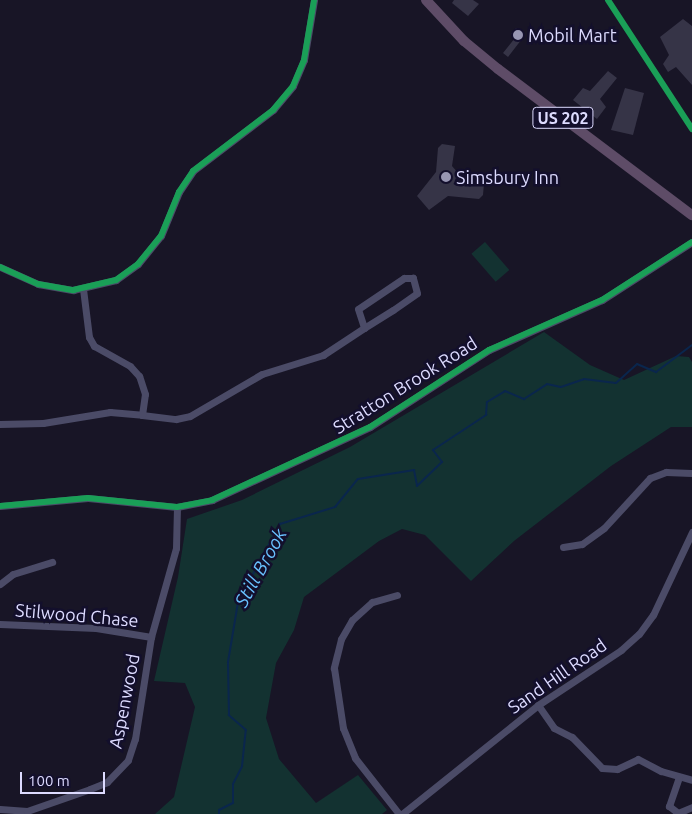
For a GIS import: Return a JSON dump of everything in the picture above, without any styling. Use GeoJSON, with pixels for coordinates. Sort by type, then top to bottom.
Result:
{"type":"FeatureCollection","features":[{"type":"Feature","properties":{"kind":"highway","name":"US 202"},"geometry":{"type":"LineString","coordinates":[[426,0],[464,41],[498,69],[692,215]]}},
{"type":"Feature","properties":{"kind":"street"},"geometry":{"type":"LineString","coordinates":[[0,268],[53,288],[83,289],[116,280],[138,264],[160,236],[179,192],[193,171],[274,110],[283,98],[304,60],[314,0]]}},
{"type":"Feature","properties":{"kind":"street","name":"Stratton Brook Road"},"geometry":{"type":"LineString","coordinates":[[0,506],[88,498],[177,507],[212,500],[327,450],[370,427],[489,350],[602,300],[692,242]]}},
{"type":"Feature","properties":{"kind":"street"},"geometry":{"type":"LineString","coordinates":[[0,424],[44,423],[110,412],[176,419],[190,416],[262,374],[323,355],[364,328],[417,293],[413,278],[404,278],[358,309],[364,328]]}},
{"type":"Feature","properties":{"kind":"street"},"geometry":{"type":"LineString","coordinates":[[83,289],[89,337],[94,346],[130,366],[139,376],[145,394],[142,415]]}},
{"type":"Feature","properties":{"kind":"street"},"geometry":{"type":"LineString","coordinates":[[563,547],[582,544],[604,528],[650,478],[666,472],[692,473]]}},
{"type":"Feature","properties":{"kind":"street","name":"Aspenwood"},"geometry":{"type":"LineString","coordinates":[[0,809],[27,811],[90,789],[119,772],[135,739],[151,637],[176,548],[177,507]]}},
{"type":"Feature","properties":{"kind":"street","name":"Sand Hill Road"},"geometry":{"type":"LineString","coordinates":[[400,814],[538,705],[621,650],[639,634],[653,615],[692,532]]}},
{"type":"Feature","properties":{"kind":"street"},"geometry":{"type":"LineString","coordinates":[[0,584],[13,574],[52,562]]}},
{"type":"Feature","properties":{"kind":"street"},"geometry":{"type":"LineString","coordinates":[[397,595],[372,602],[352,620],[341,639],[334,668],[343,728],[355,758],[400,814]]}},
{"type":"Feature","properties":{"kind":"street","name":"Stilwood Chase"},"geometry":{"type":"LineString","coordinates":[[0,624],[96,628],[151,637]]}},
{"type":"Feature","properties":{"kind":"street"},"geometry":{"type":"LineString","coordinates":[[538,705],[554,728],[572,737],[602,768],[617,769],[638,758],[679,777],[692,780]]}},
{"type":"Feature","properties":{"kind":"street"},"geometry":{"type":"LineString","coordinates":[[679,777],[670,808],[685,813],[692,806]]}},
{"type":"Feature","properties":{"kind":"green space"},"geometry":{"type":"Polygon","coordinates":[[[485,242],[509,270],[496,282],[471,254],[485,242]]]}},
{"type":"Feature","properties":{"kind":"green space"},"geometry":{"type":"Polygon","coordinates":[[[544,332],[590,365],[624,380],[676,356],[689,357],[692,362],[692,427],[671,427],[611,466],[514,541],[471,581],[425,535],[402,529],[379,541],[304,597],[294,630],[276,663],[266,718],[279,759],[316,803],[358,775],[387,810],[382,814],[155,814],[174,797],[195,707],[185,683],[154,681],[178,577],[187,519],[242,500],[350,447],[544,332]]]}},
{"type":"Feature","properties":{"kind":"building"},"geometry":{"type":"Polygon","coordinates":[[[454,0],[473,0],[479,4],[468,16],[452,3],[454,0]]]}},
{"type":"Feature","properties":{"kind":"building"},"geometry":{"type":"Polygon","coordinates":[[[683,19],[692,26],[692,85],[676,67],[668,72],[663,64],[669,55],[660,37],[683,19]]]}},
{"type":"Feature","properties":{"kind":"building"},"geometry":{"type":"Polygon","coordinates":[[[516,28],[525,35],[508,57],[503,53],[515,38],[511,34],[516,28]]]}},
{"type":"Feature","properties":{"kind":"building"},"geometry":{"type":"Polygon","coordinates":[[[608,71],[617,78],[600,99],[606,107],[597,119],[573,100],[583,88],[590,91],[608,71]]]}},
{"type":"Feature","properties":{"kind":"building"},"geometry":{"type":"Polygon","coordinates":[[[625,88],[644,93],[633,135],[611,130],[625,88]]]}},
{"type":"Feature","properties":{"kind":"building","name":"Simsbury Inn"},"geometry":{"type":"Polygon","coordinates":[[[442,144],[455,146],[452,166],[464,180],[484,183],[483,195],[479,199],[448,196],[429,210],[417,196],[436,172],[438,148],[442,144]]]}},
{"type":"Feature","properties":{"kind":"waterway","name":"Still Brook"},"geometry":{"type":"LineString","coordinates":[[219,814],[219,810],[233,803],[233,784],[242,766],[246,730],[229,715],[228,662],[238,602],[280,524],[335,507],[358,479],[414,470],[417,486],[442,462],[433,450],[486,415],[487,402],[505,391],[524,399],[547,384],[561,387],[584,379],[616,383],[637,364],[656,372],[692,345]]}},
{"type":"Feature","properties":{"kind":"cycle path"},"geometry":{"type":"LineString","coordinates":[[0,267],[38,284],[73,290],[116,280],[138,264],[161,236],[179,192],[193,171],[273,110],[293,86],[304,60],[314,0]]}},
{"type":"Feature","properties":{"kind":"cycle path"},"geometry":{"type":"LineString","coordinates":[[608,0],[692,129]]}},
{"type":"Feature","properties":{"kind":"cycle path"},"geometry":{"type":"LineString","coordinates":[[0,506],[88,498],[177,507],[212,500],[370,427],[489,350],[602,300],[692,242]]}},
{"type":"Feature","properties":{"kind":"place","name":"Mobil Mart"},"geometry":{"type":"Point","coordinates":[518,35]}},
{"type":"Feature","properties":{"kind":"place","name":"Simsbury Inn"},"geometry":{"type":"Point","coordinates":[446,177]}}]}
